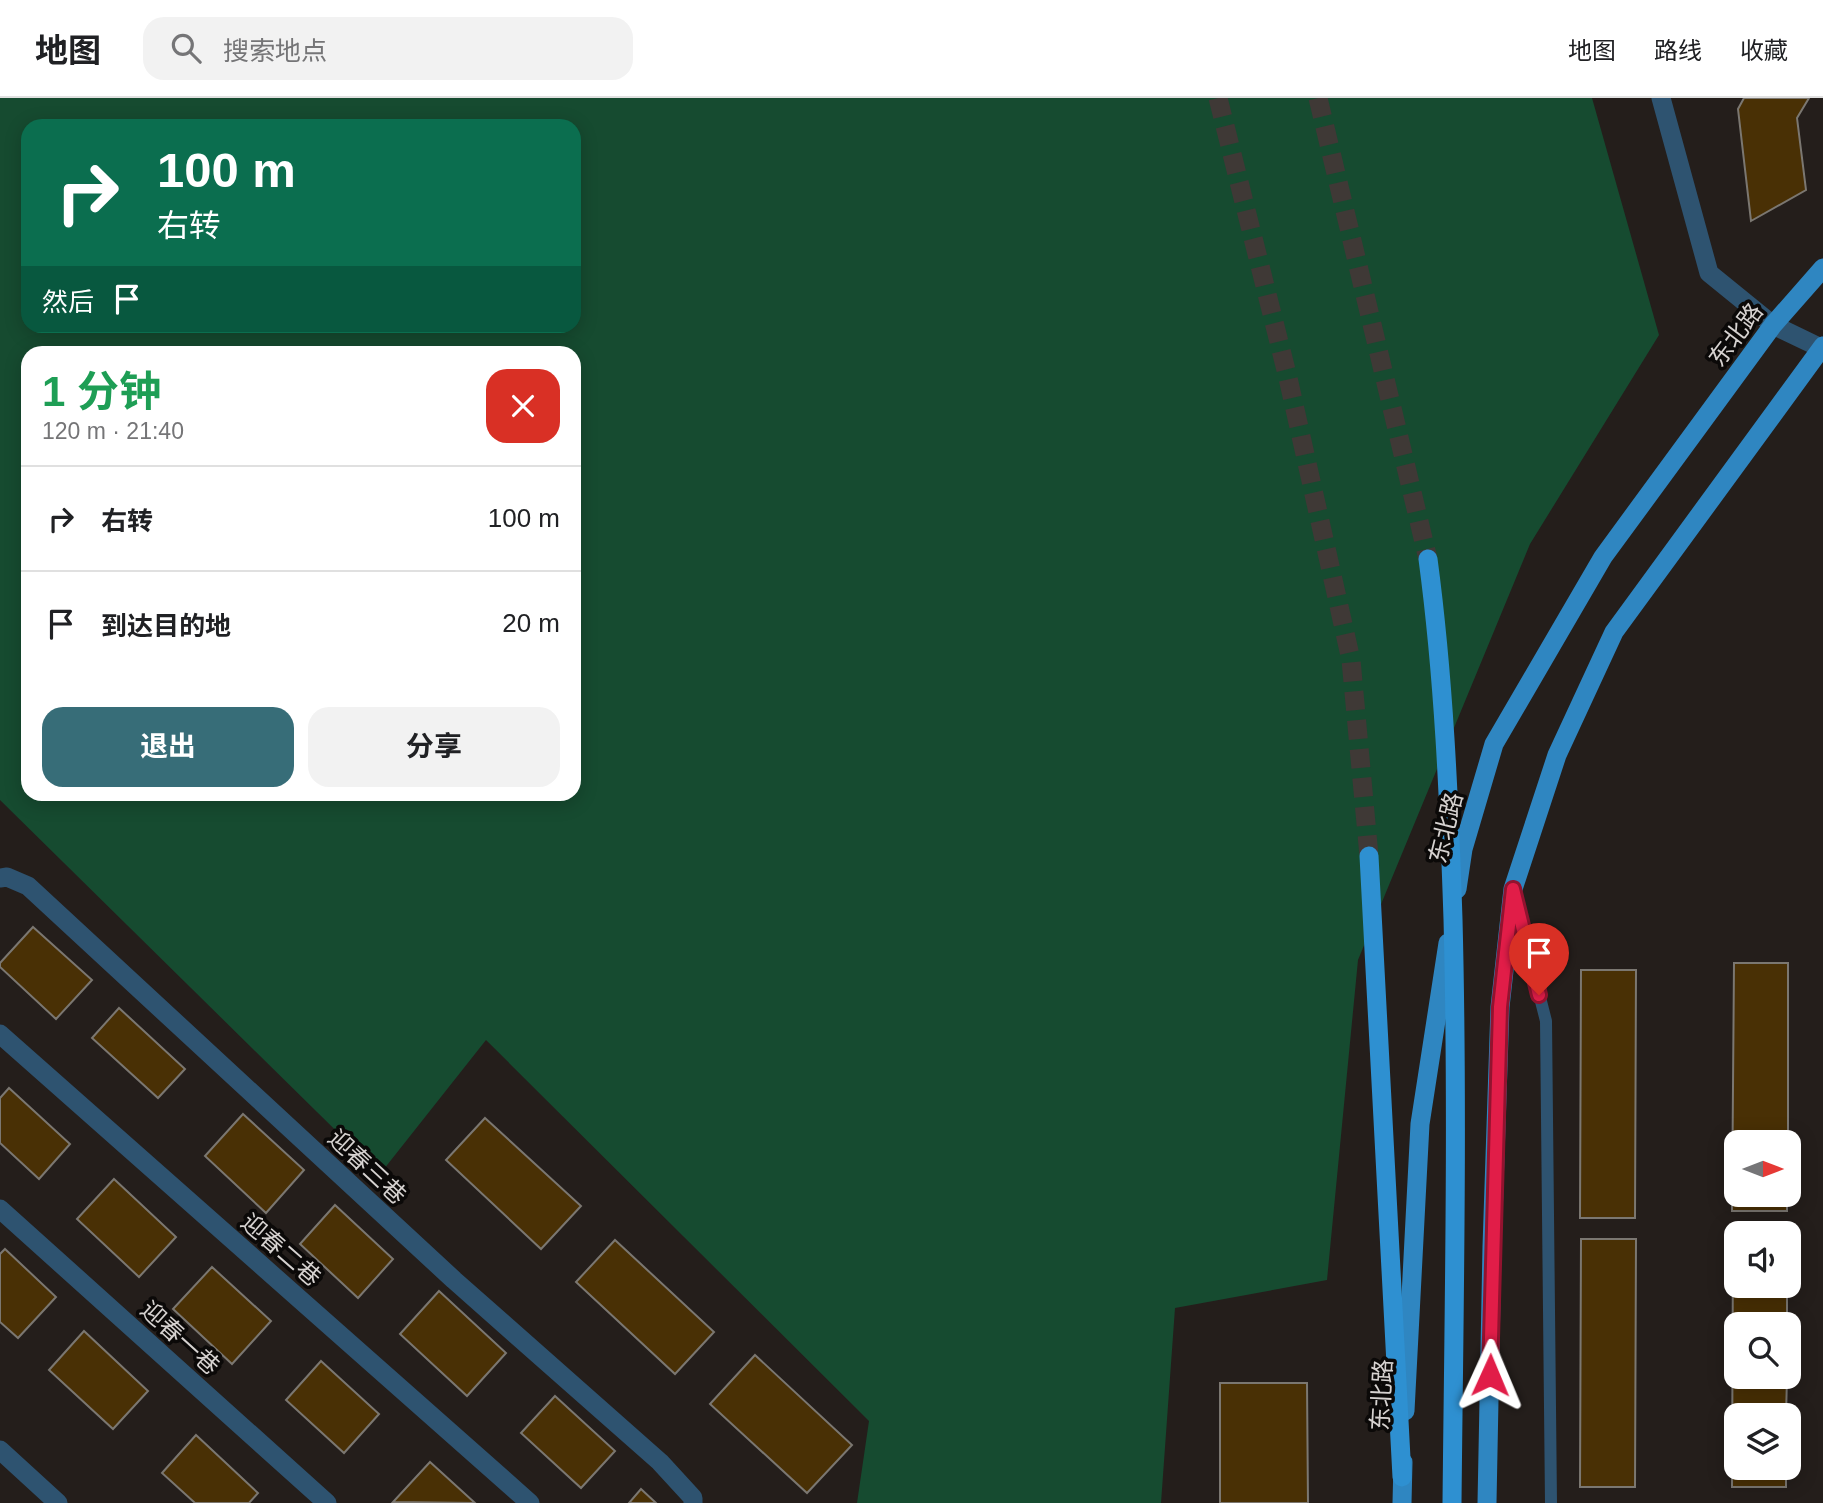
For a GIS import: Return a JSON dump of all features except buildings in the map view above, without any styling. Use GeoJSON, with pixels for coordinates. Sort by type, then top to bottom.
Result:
{"type":"FeatureCollection","features":[{"type":"Feature","properties":{"kind":"highway"},"geometry":{"type":"LineString","coordinates":[[1428,559],[1439,640],[1449,801],[1455,1007],[1452,1503]]}},
{"type":"Feature","properties":{"kind":"highway"},"geometry":{"type":"LineString","coordinates":[[1369,856],[1402,1477]]}},
{"type":"Feature","properties":{"kind":"main road","name":"东北路"},"geometry":{"type":"LineString","coordinates":[[1402,1503],[1420,1124],[1463,849],[1494,744],[1603,557],[1773,325],[1823,268]]}},
{"type":"Feature","properties":{"kind":"main road"},"geometry":{"type":"LineString","coordinates":[[1487,1503],[1500,1007],[1513,889],[1557,755],[1614,632],[1823,348]]}},
{"type":"Feature","properties":{"kind":"street"},"geometry":{"type":"LineString","coordinates":[[1661,98],[1709,273],[1773,325],[1823,348]]}},
{"type":"Feature","properties":{"kind":"street","name":"迎春三巷"},"geometry":{"type":"LineString","coordinates":[[0,878],[7,877],[27,886],[454,1280],[660,1462],[692,1497],[693,1503]]}},
{"type":"Feature","properties":{"kind":"street","name":"迎春二巷"},"geometry":{"type":"LineString","coordinates":[[0,1034],[530,1503]]}},
{"type":"Feature","properties":{"kind":"street","name":"迎春一巷"},"geometry":{"type":"LineString","coordinates":[[0,1209],[327,1503]]}},
{"type":"Feature","properties":{"kind":"street"},"geometry":{"type":"LineString","coordinates":[[0,1450],[58,1503]]}},
{"type":"Feature","properties":{"kind":"lane"},"geometry":{"type":"LineString","coordinates":[[1513,889],[1546,1021],[1551,1503]]}},
{"type":"Feature","properties":{"kind":"green space"},"geometry":{"type":"Polygon","coordinates":[[[0,98],[1592,98],[1659,335],[1530,544],[1358,960],[1327,1280],[1175,1308],[1161,1503],[857,1503],[869,1421],[486,1040],[380,1174],[0,800],[0,98]]]}},
{"type":"Feature","properties":{"kind":"tunnel"},"geometry":{"type":"LineString","coordinates":[[1218,98],[1288,378],[1351,660],[1369,856]]}},
{"type":"Feature","properties":{"kind":"tunnel"},"geometry":{"type":"LineString","coordinates":[[1318,98],[1428,559]]}},
{"type":"Feature","properties":{"kind":"route"},"geometry":{"type":"LineString","coordinates":[[1490,1375],[1500,1007],[1513,889],[1539,995]]}}]}
